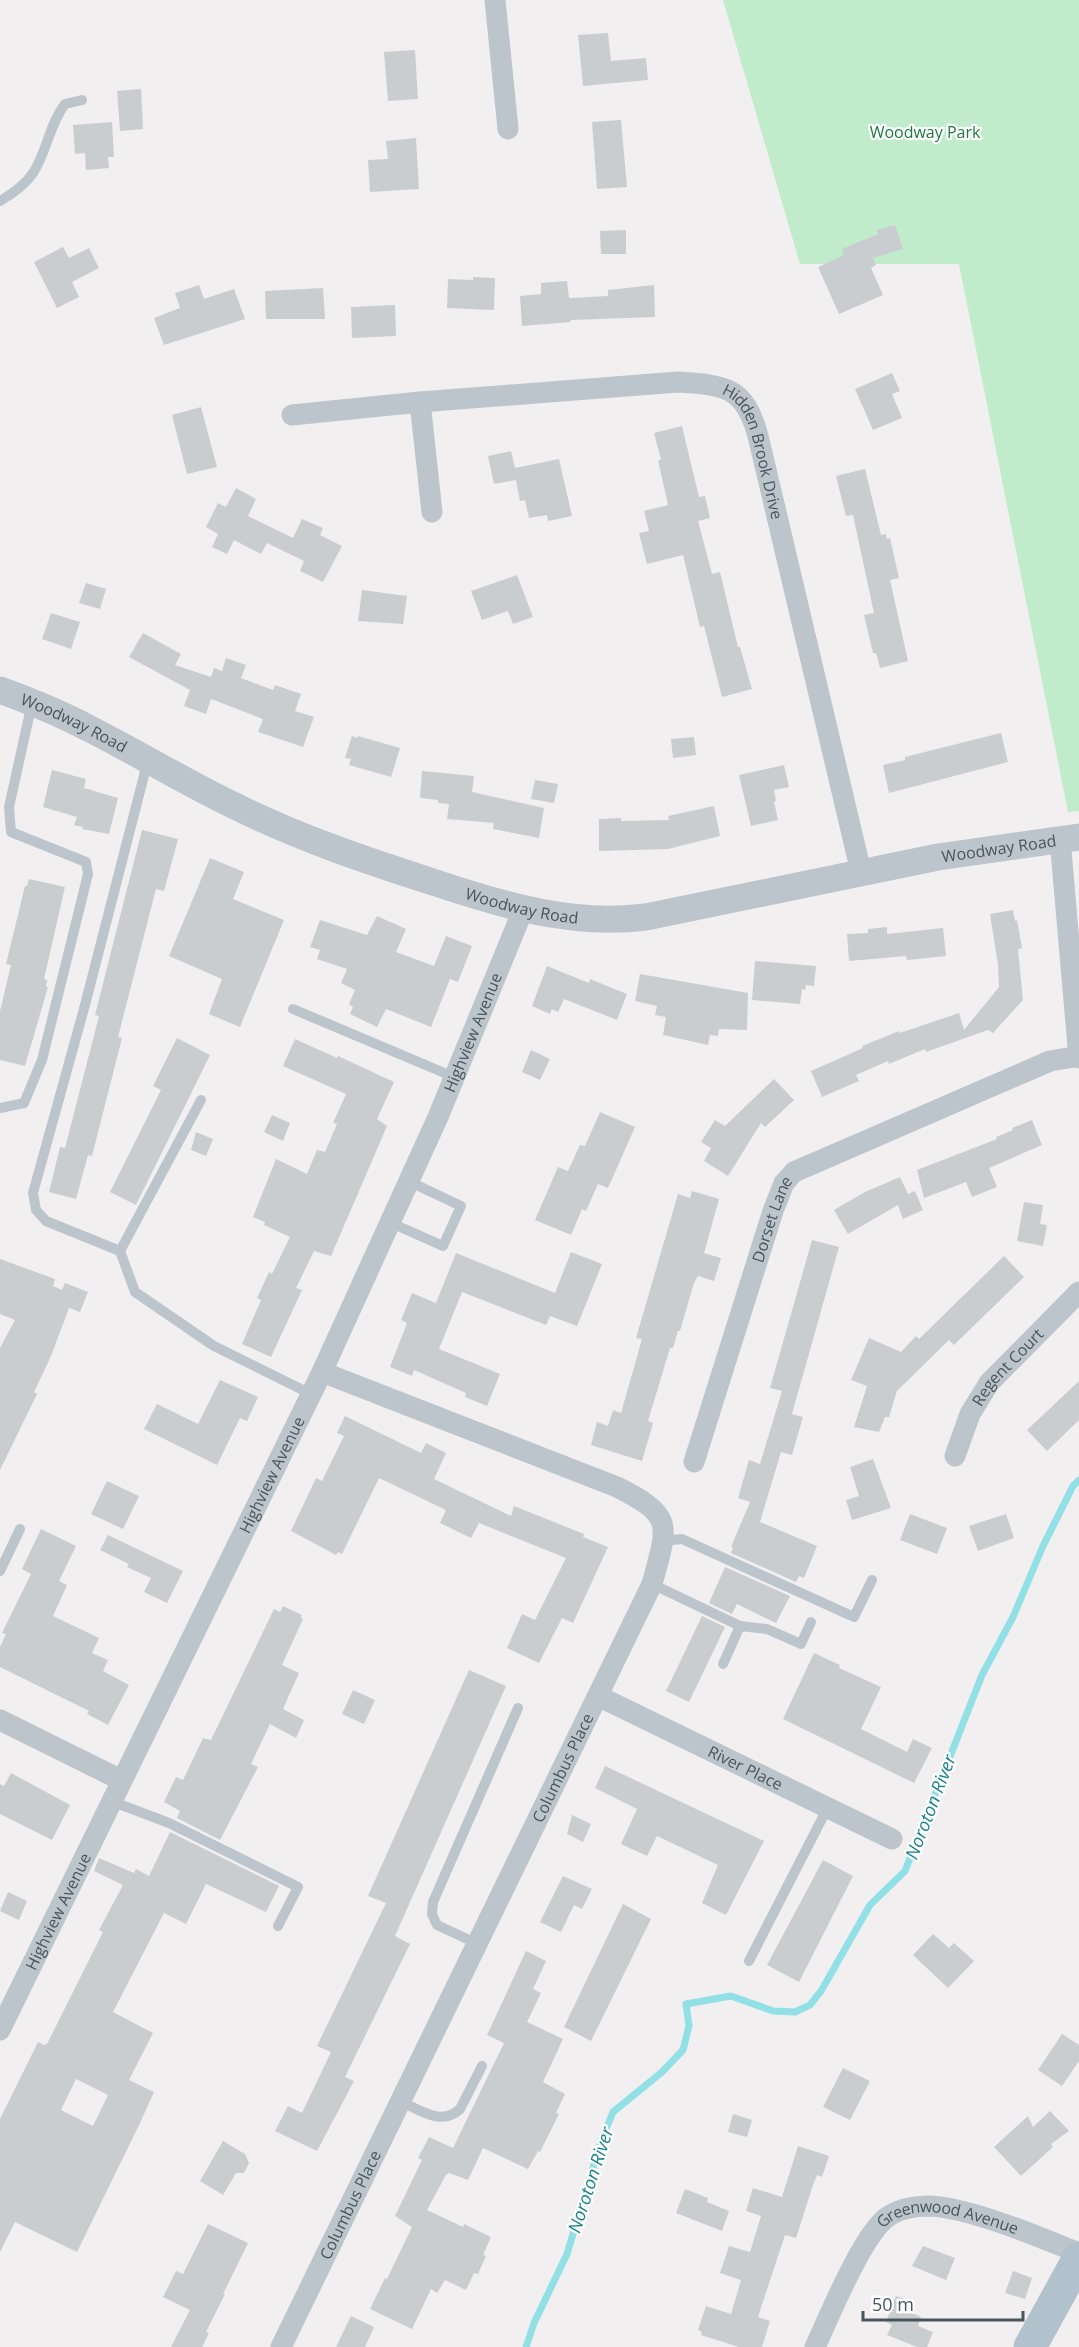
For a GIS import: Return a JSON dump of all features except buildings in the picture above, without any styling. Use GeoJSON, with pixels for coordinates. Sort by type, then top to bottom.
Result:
{"type":"FeatureCollection","features":[{"type":"Feature","properties":{"kind":"main road"},"geometry":{"type":"LineString","coordinates":[[1030,2347],[1079,2258]]}},
{"type":"Feature","properties":{"kind":"street"},"geometry":{"type":"LineString","coordinates":[[495,0],[508,129]]}},
{"type":"Feature","properties":{"kind":"street","name":"Hidden Brook Drive"},"geometry":{"type":"LineString","coordinates":[[292,416],[420,402],[678,382],[716,385],[740,396],[753,415],[861,872]]}},
{"type":"Feature","properties":{"kind":"street"},"geometry":{"type":"LineString","coordinates":[[420,402],[432,512]]}},
{"type":"Feature","properties":{"kind":"street","name":"Woodway Road"},"geometry":{"type":"LineString","coordinates":[[0,690],[86,727],[236,807],[304,838],[476,897],[523,910],[588,919],[628,919],[861,872],[993,848],[1069,838]]}},
{"type":"Feature","properties":{"kind":"street"},"geometry":{"type":"LineString","coordinates":[[1069,838],[1079,1057]]}},
{"type":"Feature","properties":{"kind":"street","name":"Highview Avenue"},"geometry":{"type":"LineString","coordinates":[[0,2030],[322,1372],[454,1077],[523,910]]}},
{"type":"Feature","properties":{"kind":"street","name":"Dorset Lane"},"geometry":{"type":"LineString","coordinates":[[694,1462],[773,1211],[784,1183],[794,1172],[1050,1060],[1079,1057]]}},
{"type":"Feature","properties":{"kind":"street","name":"Regent Court"},"geometry":{"type":"LineString","coordinates":[[955,1456],[970,1414],[989,1383],[1079,1292]]}},
{"type":"Feature","properties":{"kind":"street"},"geometry":{"type":"LineString","coordinates":[[322,1372],[617,1487],[644,1500],[654,1509],[662,1523],[664,1541]]}},
{"type":"Feature","properties":{"kind":"street","name":"Columbus Place"},"geometry":{"type":"LineString","coordinates":[[282,2347],[652,1584],[664,1541]]}},
{"type":"Feature","properties":{"kind":"street","name":"River Place"},"geometry":{"type":"LineString","coordinates":[[598,1696],[892,1839]]}},
{"type":"Feature","properties":{"kind":"street"},"geometry":{"type":"LineString","coordinates":[[0,1720],[121,1780]]}},
{"type":"Feature","properties":{"kind":"street","name":"Greenwood Avenue"},"geometry":{"type":"LineString","coordinates":[[815,2347],[866,2244],[878,2226],[897,2212],[918,2206],[949,2209],[992,2221],[1079,2253]]}},
{"type":"Feature","properties":{"kind":"lane"},"geometry":{"type":"LineString","coordinates":[[0,201],[25,183],[34,171],[56,117],[65,104],[82,100]]}},
{"type":"Feature","properties":{"kind":"lane"},"geometry":{"type":"LineString","coordinates":[[0,1108],[24,1103],[42,1060],[88,874],[86,862],[11,832],[9,807],[32,702]]}},
{"type":"Feature","properties":{"kind":"lane"},"geometry":{"type":"LineString","coordinates":[[148,760],[85,1005],[33,1193],[36,1210],[46,1221],[120,1251],[135,1292],[214,1346],[311,1394]]}},
{"type":"Feature","properties":{"kind":"lane"},"geometry":{"type":"LineString","coordinates":[[293,1009],[454,1077]]}},
{"type":"Feature","properties":{"kind":"lane"},"geometry":{"type":"LineString","coordinates":[[120,1251],[201,1100]]}},
{"type":"Feature","properties":{"kind":"lane"},"geometry":{"type":"LineString","coordinates":[[389,1222],[443,1246],[448,1236],[461,1206],[408,1181]]}},
{"type":"Feature","properties":{"kind":"lane"},"geometry":{"type":"LineString","coordinates":[[0,1571],[20,1529]]}},
{"type":"Feature","properties":{"kind":"lane"},"geometry":{"type":"LineString","coordinates":[[664,1541],[682,1539],[854,1617],[872,1580]]}},
{"type":"Feature","properties":{"kind":"lane"},"geometry":{"type":"LineString","coordinates":[[652,1584],[740,1626],[768,1629],[801,1644],[811,1622]]}},
{"type":"Feature","properties":{"kind":"lane"},"geometry":{"type":"LineString","coordinates":[[723,1664],[740,1626]]}},
{"type":"Feature","properties":{"kind":"lane"},"geometry":{"type":"LineString","coordinates":[[478,1944],[436,1925],[432,1914],[433,1902],[518,1708]]}},
{"type":"Feature","properties":{"kind":"lane"},"geometry":{"type":"LineString","coordinates":[[111,1802],[169,1823],[297,1887],[278,1926]]}},
{"type":"Feature","properties":{"kind":"lane"},"geometry":{"type":"LineString","coordinates":[[749,1961],[828,1807]]}},
{"type":"Feature","properties":{"kind":"lane"},"geometry":{"type":"LineString","coordinates":[[402,2102],[436,2117],[446,2117],[456,2113],[482,2066]]}},
{"type":"Feature","properties":{"kind":"green space","name":"Woodway Park"},"geometry":{"type":"Polygon","coordinates":[[[723,0],[1079,0],[1079,811],[1068,812],[959,264],[800,264],[723,0]]]}},
{"type":"Feature","properties":{"kind":"waterway","name":"Noroton River"},"geometry":{"type":"LineString","coordinates":[[526,2347],[534,2323],[567,2254],[601,2141],[613,2112],[662,2072],[683,2050],[689,2026],[686,2004],[731,1996],[773,2011],[795,2012],[810,2005],[821,1991],[870,1905],[905,1871],[982,1675],[1013,1617],[1043,1546],[1073,1486],[1079,1480]]}}]}
